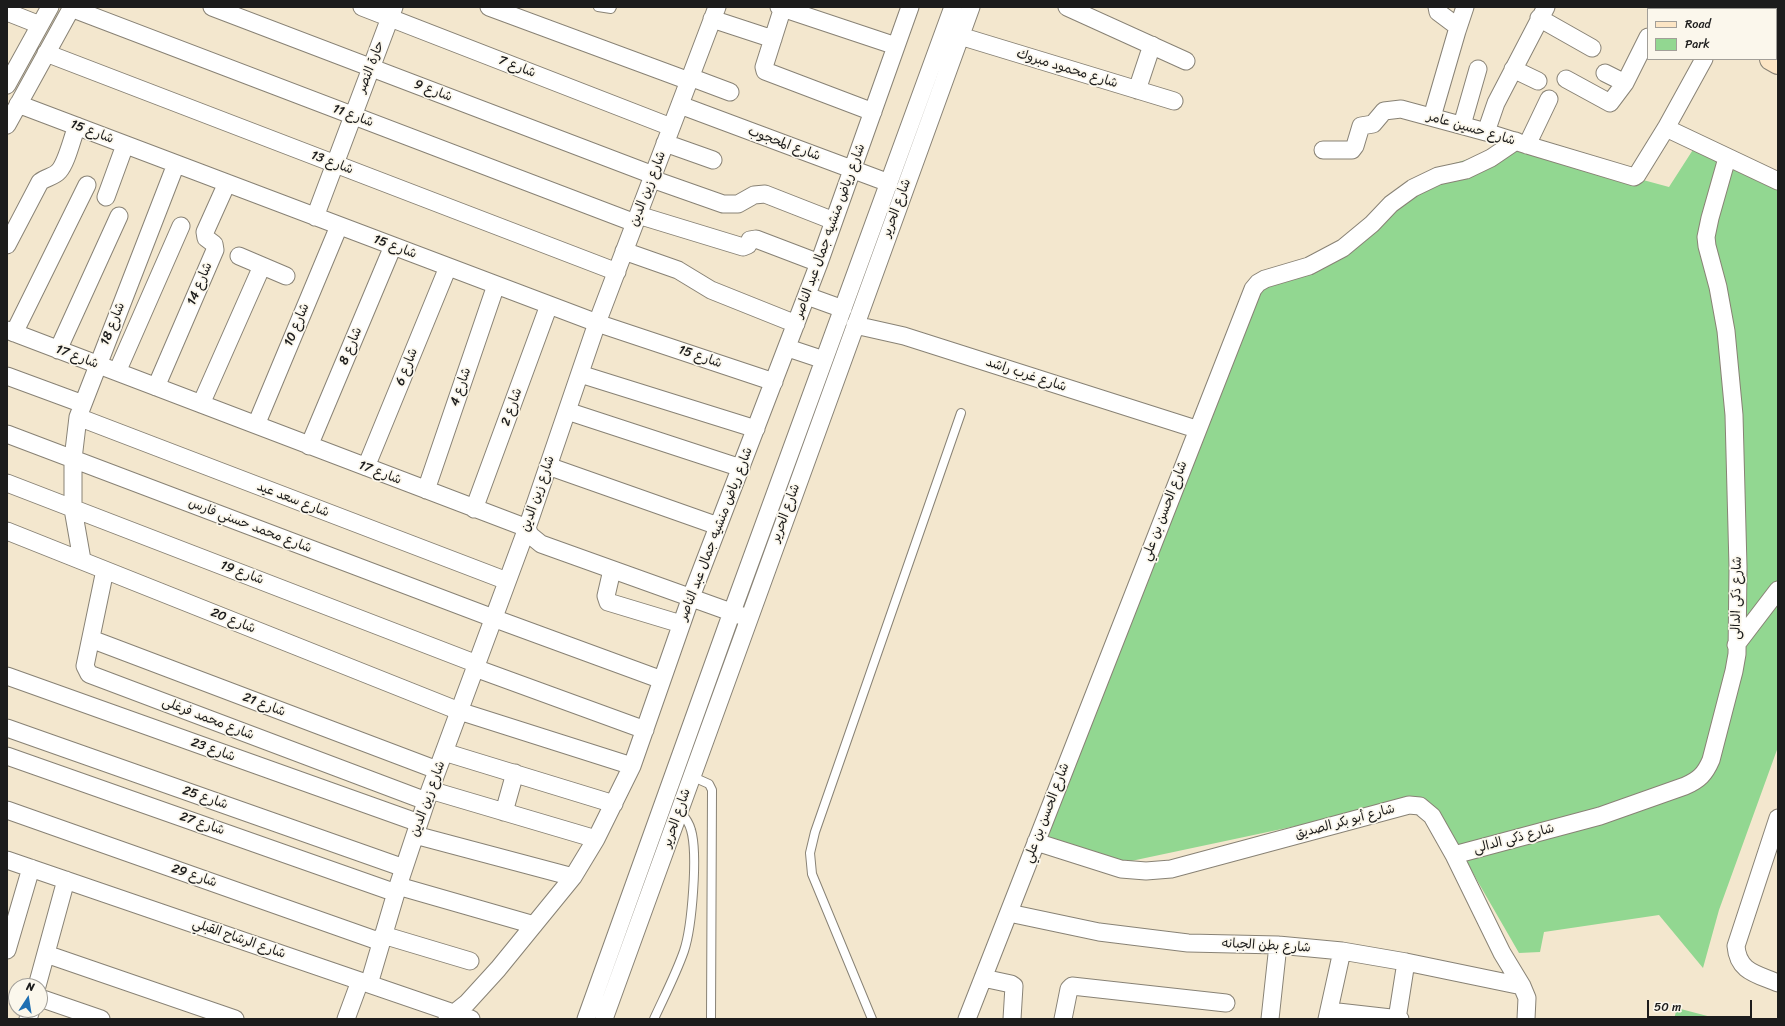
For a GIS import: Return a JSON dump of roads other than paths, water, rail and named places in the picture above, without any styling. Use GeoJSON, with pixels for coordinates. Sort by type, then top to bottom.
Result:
{"type":"FeatureCollection","features":[{"type":"Feature","properties":{"kind":"street"},"geometry":{"type":"LineString","coordinates":[[8,81],[50,7]]}},
{"type":"Feature","properties":{"kind":"street"},"geometry":{"type":"LineString","coordinates":[[7,125],[71,7]]}},
{"type":"Feature","properties":{"kind":"street","name":"شارع 11"},"geometry":{"type":"LineString","coordinates":[[71,7],[353,116],[637,219],[742,247],[748,245],[750,240],[756,239],[820,263]]}},
{"type":"Feature","properties":{"kind":"street","name":"شارع 9"},"geometry":{"type":"LineString","coordinates":[[212,7],[723,204],[738,204],[754,195],[765,194],[834,221]]}},
{"type":"Feature","properties":{"kind":"street","name":"شارع 7"},"geometry":{"type":"LineString","coordinates":[[362,7],[392,12],[672,127]]}},
{"type":"Feature","properties":{"kind":"street"},"geometry":{"type":"LineString","coordinates":[[489,7],[689,79],[730,92]]}},
{"type":"Feature","properties":{"kind":"street"},"geometry":{"type":"LineString","coordinates":[[873,112],[767,72],[764,66],[782,7],[896,46]]}},
{"type":"Feature","properties":{"kind":"street","name":"شارع رياض منشيه جمال عبد الناصر"},"geometry":{"type":"LineString","coordinates":[[458,1017],[573,877],[596,839],[632,766],[691,597],[820,263],[910,7]]}},
{"type":"Feature","properties":{"kind":"street","name":"شارع الحرير"},"geometry":{"type":"LineString","coordinates":[[604,1019],[680,810],[683,774],[732,612],[953,7]]}},
{"type":"Feature","properties":{"kind":"street","name":"شارع الحرير"},"geometry":{"type":"LineString","coordinates":[[586,1019],[683,774],[748,618],[971,7]]}},
{"type":"Feature","properties":{"kind":"street"},"geometry":{"type":"LineString","coordinates":[[1067,7],[1186,61]]}},
{"type":"Feature","properties":{"kind":"street"},"geometry":{"type":"LineString","coordinates":[[1437,7],[1438,12],[1458,27]]}},
{"type":"Feature","properties":{"kind":"street"},"geometry":{"type":"LineString","coordinates":[[1432,117],[1465,7]]}},
{"type":"Feature","properties":{"kind":"street"},"geometry":{"type":"LineString","coordinates":[[7,12],[40,25]]}},
{"type":"Feature","properties":{"kind":"street","name":"حارة النصر"},"geometry":{"type":"LineString","coordinates":[[315,217],[392,12]]}},
{"type":"Feature","properties":{"kind":"street"},"geometry":{"type":"LineString","coordinates":[[1486,132],[1496,103],[1543,12],[1592,48]]}},
{"type":"Feature","properties":{"kind":"street"},"geometry":{"type":"LineString","coordinates":[[714,13],[773,39]]}},
{"type":"Feature","properties":{"kind":"street","name":"شارع زين الدين"},"geometry":{"type":"LineString","coordinates":[[346,1019],[364,982],[382,939],[397,889],[437,770],[527,528],[624,251],[714,13]]}},
{"type":"Feature","properties":{"kind":"street","name":"شارع محمود مبروك"},"geometry":{"type":"LineString","coordinates":[[960,36],[1174,101]]}},
{"type":"Feature","properties":{"kind":"street"},"geometry":{"type":"LineString","coordinates":[[1566,79],[1610,103],[1625,83],[1647,39]]}},
{"type":"Feature","properties":{"kind":"street"},"geometry":{"type":"LineString","coordinates":[[1136,90],[1152,46]]}},
{"type":"Feature","properties":{"kind":"street","name":"شارع 13"},"geometry":{"type":"LineString","coordinates":[[46,53],[617,272]]}},
{"type":"Feature","properties":{"kind":"street"},"geometry":{"type":"LineString","coordinates":[[1703,60],[1666,128],[1778,181]]}},
{"type":"Feature","properties":{"kind":"street"},"geometry":{"type":"LineString","coordinates":[[1462,125],[1478,69]]}},
{"type":"Feature","properties":{"kind":"street"},"geometry":{"type":"LineString","coordinates":[[1513,69],[1538,81]]}},
{"type":"Feature","properties":{"kind":"street"},"geometry":{"type":"LineString","coordinates":[[1605,73],[1625,83]]}},
{"type":"Feature","properties":{"kind":"street"},"geometry":{"type":"LineString","coordinates":[[1521,143],[1549,99]]}},
{"type":"Feature","properties":{"kind":"street","name":"شارع 15"},"geometry":{"type":"LineString","coordinates":[[18,104],[549,305],[774,382]]}},
{"type":"Feature","properties":{"kind":"street","name":"شارع المحجوب"},"geometry":{"type":"LineString","coordinates":[[680,105],[889,183]]}},
{"type":"Feature","properties":{"kind":"street","name":"شارع حسين عامر"},"geometry":{"type":"LineString","coordinates":[[1323,150],[1352,150],[1356,146],[1361,126],[1373,124],[1384,111],[1401,109],[1486,132],[1631,177],[1637,175],[1666,128]]}},
{"type":"Feature","properties":{"kind":"street"},"geometry":{"type":"LineString","coordinates":[[7,245],[40,182],[56,174],[62,167],[77,126]]}},
{"type":"Feature","properties":{"kind":"street","name":"شارع الحسن بن علي"},"geometry":{"type":"LineString","coordinates":[[967,1019],[1249,296],[1258,283],[1265,279],[1309,266],[1336,252],[1372,224],[1391,204],[1413,188],[1438,176],[1466,170],[1521,143]]}},
{"type":"Feature","properties":{"kind":"street"},"geometry":{"type":"LineString","coordinates":[[665,144],[713,160]]}},
{"type":"Feature","properties":{"kind":"street"},"geometry":{"type":"LineString","coordinates":[[106,197],[125,145]]}},
{"type":"Feature","properties":{"kind":"street","name":"شارع ذكى الدالى"},"geometry":{"type":"LineString","coordinates":[[1454,855],[1600,816],[1697,781],[1706,772],[1711,760],[1734,671],[1736,645],[1738,567],[1734,415],[1726,332],[1718,287],[1706,237],[1727,158]]}},
{"type":"Feature","properties":{"kind":"street","name":"شارع 18"},"geometry":{"type":"LineString","coordinates":[[82,560],[73,509],[73,459],[81,410],[97,365],[176,164]]}},
{"type":"Feature","properties":{"kind":"street","name":"شارع 14"},"geometry":{"type":"LineString","coordinates":[[156,387],[214,250],[214,244],[206,238],[205,232],[227,183]]}},
{"type":"Feature","properties":{"kind":"street"},"geometry":{"type":"LineString","coordinates":[[11,332],[87,185]]}},
{"type":"Feature","properties":{"kind":"street"},"geometry":{"type":"LineString","coordinates":[[58,350],[119,216]]}},
{"type":"Feature","properties":{"kind":"street"},"geometry":{"type":"LineString","coordinates":[[117,372],[181,226]]}},
{"type":"Feature","properties":{"kind":"street","name":"شارع 10"},"geometry":{"type":"LineString","coordinates":[[256,425],[339,226]]}},
{"type":"Feature","properties":{"kind":"street","name":"شارع 8"},"geometry":{"type":"LineString","coordinates":[[310,446],[393,246]]}},
{"type":"Feature","properties":{"kind":"street"},"geometry":{"type":"LineString","coordinates":[[624,251],[678,270],[711,290],[796,324]]}},
{"type":"Feature","properties":{"kind":"street"},"geometry":{"type":"LineString","coordinates":[[239,256],[286,276]]}},
{"type":"Feature","properties":{"kind":"street"},"geometry":{"type":"LineString","coordinates":[[201,404],[262,266]]}},
{"type":"Feature","properties":{"kind":"street","name":"شارع 6"},"geometry":{"type":"LineString","coordinates":[[366,467],[448,267]]}},
{"type":"Feature","properties":{"kind":"street","name":"شارع 4"},"geometry":{"type":"LineString","coordinates":[[426,490],[496,285]]}},
{"type":"Feature","properties":{"kind":"street"},"geometry":{"type":"LineString","coordinates":[[807,296],[843,309]]}},
{"type":"Feature","properties":{"kind":"street","name":"شارع 2"},"geometry":{"type":"LineString","coordinates":[[474,508],[549,305]]}},
{"type":"Feature","properties":{"kind":"street","name":"شارع غرب راشد"},"geometry":{"type":"LineString","coordinates":[[855,324],[904,336],[1196,429]]}},
{"type":"Feature","properties":{"kind":"street","name":"شارع 17"},"geometry":{"type":"LineString","coordinates":[[11,332],[527,528],[530,535],[541,544],[748,618]]}},
{"type":"Feature","properties":{"kind":"street"},"geometry":{"type":"LineString","coordinates":[[788,348],[824,360]]}},
{"type":"Feature","properties":{"kind":"street"},"geometry":{"type":"LineString","coordinates":[[580,374],[756,429]]}},
{"type":"Feature","properties":{"kind":"street","name":"شارع سعد عيد"},"geometry":{"type":"LineString","coordinates":[[7,376],[81,410],[507,581]]}},
{"type":"Feature","properties":{"kind":"street"},"geometry":{"type":"LineString","coordinates":[[812,393],[828,399]]}},
{"type":"Feature","properties":{"kind":"street"},"geometry":{"type":"LineString","coordinates":[[567,411],[741,468]]}},
{"type":"Feature","properties":{"kind":"street"},"geometry":{"type":"LineString","coordinates":[[804,415],[820,421]]}},
{"type":"Feature","properties":{"kind":"street","name":"شارع محمد حسني فارس"},"geometry":{"type":"LineString","coordinates":[[7,434],[493,618],[662,680]]}},
{"type":"Feature","properties":{"kind":"street"},"geometry":{"type":"LineString","coordinates":[[548,466],[718,526]]}},
{"type":"Feature","properties":{"kind":"street","name":"شارع 19"},"geometry":{"type":"LineString","coordinates":[[7,483],[476,666],[645,730]]}},
{"type":"Feature","properties":{"kind":"street","name":"شارع 20"},"geometry":{"type":"LineString","coordinates":[[7,531],[459,711],[632,766]]}},
{"type":"Feature","properties":{"kind":"street","name":"شارع محمد فرغلى"},"geometry":{"type":"LineString","coordinates":[[104,570],[86,666],[89,674],[428,796],[504,812],[596,839]]}},
{"type":"Feature","properties":{"kind":"street"},"geometry":{"type":"LineString","coordinates":[[612,570],[606,596],[608,602],[681,624]]}},
{"type":"Feature","properties":{"kind":"street"},"geometry":{"type":"LineString","coordinates":[[1736,645],[1778,590]]}},
{"type":"Feature","properties":{"kind":"street","name":"شارع 21"},"geometry":{"type":"LineString","coordinates":[[91,639],[437,770]]}},
{"type":"Feature","properties":{"kind":"street","name":"شارع 23"},"geometry":{"type":"LineString","coordinates":[[7,676],[417,829],[573,877]]}},
{"type":"Feature","properties":{"kind":"street","name":"شارع 25"},"geometry":{"type":"LineString","coordinates":[[7,728],[404,868]]}},
{"type":"Feature","properties":{"kind":"street"},"geometry":{"type":"LineString","coordinates":[[444,752],[614,804]]}},
{"type":"Feature","properties":{"kind":"street","name":"شارع 27"},"geometry":{"type":"LineString","coordinates":[[7,756],[397,889],[534,925]]}},
{"type":"Feature","properties":{"kind":"street"},"geometry":{"type":"LineString","coordinates":[[504,812],[515,773]]}},
{"type":"Feature","properties":{"kind":"street","name":"شارع أبو بكر الصديق"},"geometry":{"type":"LineString","coordinates":[[1036,842],[1121,869],[1146,871],[1172,869],[1409,805],[1420,806],[1432,816],[1454,855],[1498,946],[1522,986],[1527,998],[1526,1019]]}},
{"type":"Feature","properties":{"kind":"street","name":"شارع 29"},"geometry":{"type":"LineString","coordinates":[[7,810],[382,939],[470,961]]}},
{"type":"Feature","properties":{"kind":"street"},"geometry":{"type":"LineString","coordinates":[[1778,818],[1736,946],[1737,957],[1743,966],[1750,972],[1778,983]]}},
{"type":"Feature","properties":{"kind":"street","name":"شارع الرشاح القبلي"},"geometry":{"type":"LineString","coordinates":[[7,860],[364,982],[458,1017]]}},
{"type":"Feature","properties":{"kind":"street"},"geometry":{"type":"LineString","coordinates":[[7,950],[30,868]]}},
{"type":"Feature","properties":{"kind":"street"},"geometry":{"type":"LineString","coordinates":[[39,978],[66,880]]}},
{"type":"Feature","properties":{"kind":"street","name":"شارع بطن الجبانه"},"geometry":{"type":"LineString","coordinates":[[1009,913],[1099,932],[1188,943],[1278,945],[1342,952],[1406,962],[1522,986]]}},
{"type":"Feature","properties":{"kind":"street"},"geometry":{"type":"LineString","coordinates":[[1270,1019],[1278,945]]}},
{"type":"Feature","properties":{"kind":"street"},"geometry":{"type":"LineString","coordinates":[[1342,952],[1328,1015],[1400,1019]]}},
{"type":"Feature","properties":{"kind":"street"},"geometry":{"type":"LineString","coordinates":[[46,954],[235,1019]]}},
{"type":"Feature","properties":{"kind":"street"},"geometry":{"type":"LineString","coordinates":[[1397,1019],[1406,962]]}},
{"type":"Feature","properties":{"kind":"street"},"geometry":{"type":"LineString","coordinates":[[983,978],[1014,986],[1012,1019]]}},
{"type":"Feature","properties":{"kind":"street"},"geometry":{"type":"LineString","coordinates":[[1063,1019],[1069,989],[1072,986],[1226,1003]]}},
{"type":"Feature","properties":{"kind":"street"},"geometry":{"type":"LineString","coordinates":[[48,1001],[101,1019]]}},
{"type":"Feature","properties":{"kind":"lane"},"geometry":{"type":"LineString","coordinates":[[598,7],[611,9],[612,7]]}},
{"type":"Feature","properties":{"kind":"lane"},"geometry":{"type":"LineString","coordinates":[[872,1019],[812,874],[810,853],[814,832],[960,413]]}},
{"type":"Feature","properties":{"kind":"lane"},"geometry":{"type":"LineString","coordinates":[[683,774],[709,784],[712,790],[713,961],[711,1019]]}},
{"type":"Feature","properties":{"kind":"lane"},"geometry":{"type":"LineString","coordinates":[[654,1019],[684,951],[692,902],[693,841],[687,820],[680,810]]}}]}
